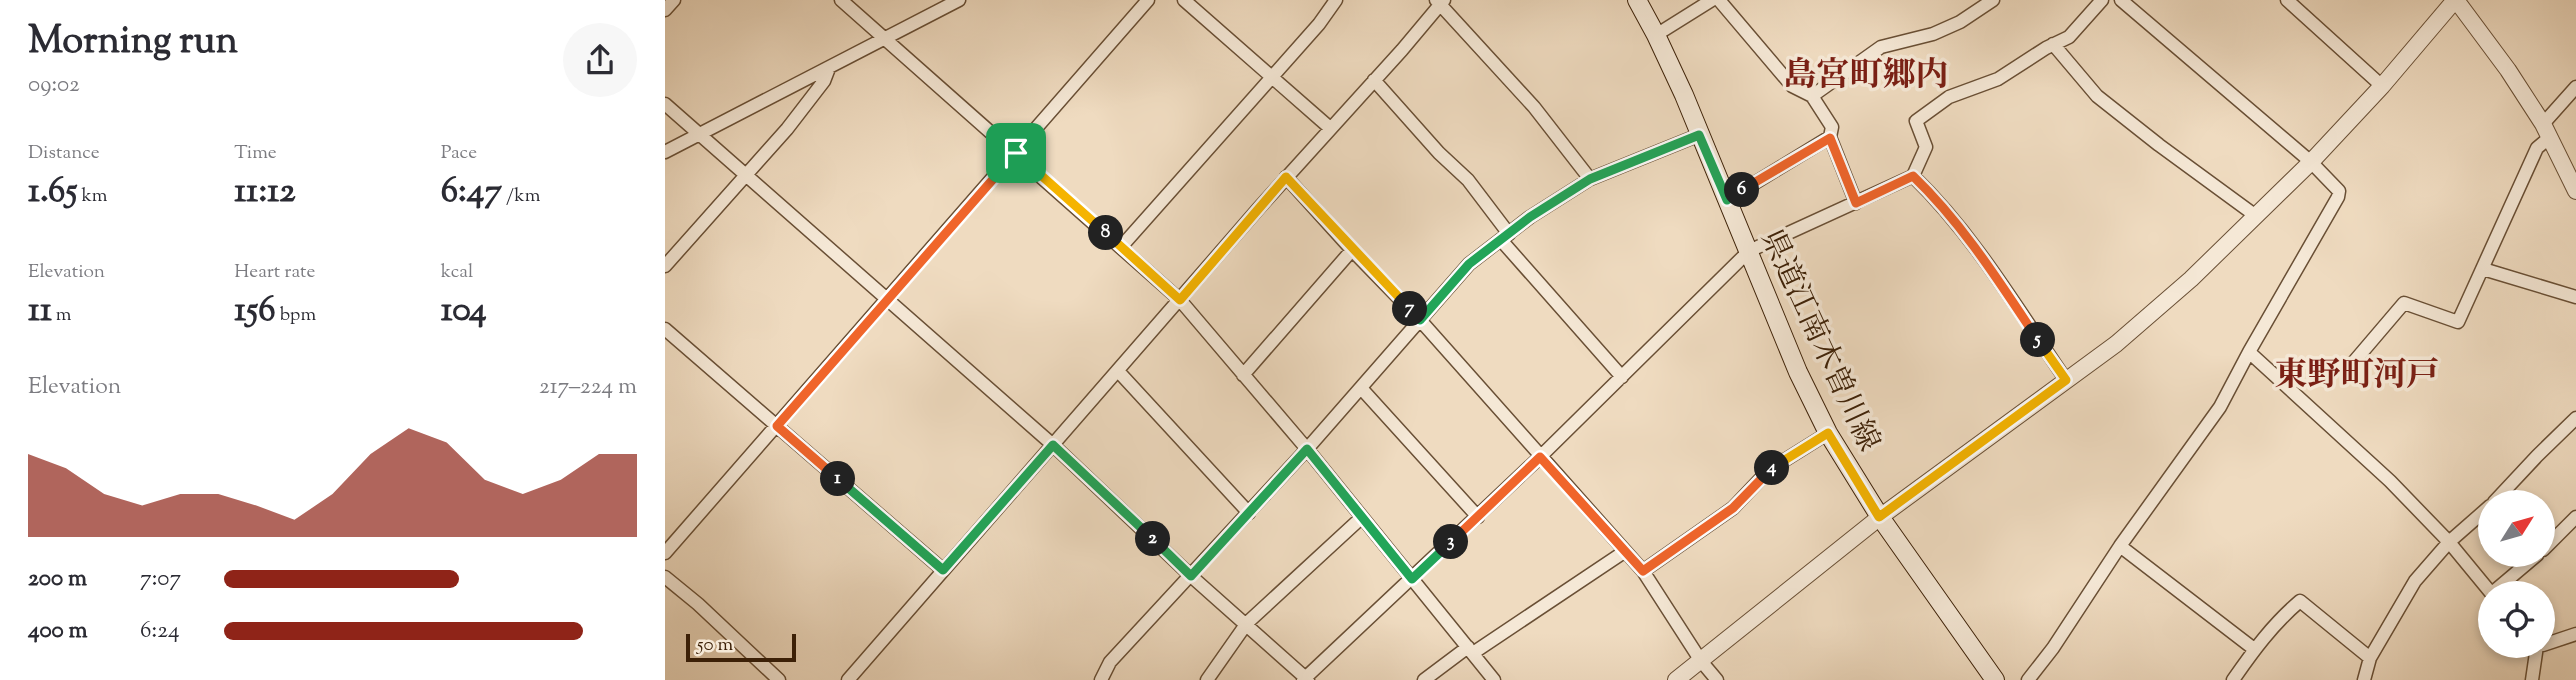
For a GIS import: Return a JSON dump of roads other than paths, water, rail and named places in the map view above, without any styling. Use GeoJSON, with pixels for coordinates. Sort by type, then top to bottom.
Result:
{"type":"FeatureCollection","features":[{"type":"Feature","properties":{"kind":"main road","name":"県道江南木曽川線"},"geometry":{"type":"LineString","coordinates":[[1637,0],[1684,95],[1798,372],[1828,433],[1879,517],[1995,680]]}},
{"type":"Feature","properties":{"kind":"street"},"geometry":{"type":"LineString","coordinates":[[665,10],[674,0]]}},
{"type":"Feature","properties":{"kind":"street"},"geometry":{"type":"LineString","coordinates":[[841,0],[1180,300],[1307,449],[1495,680]]}},
{"type":"Feature","properties":{"kind":"street"},"geometry":{"type":"LineString","coordinates":[[665,152],[959,0]]}},
{"type":"Feature","properties":{"kind":"street"},"geometry":{"type":"LineString","coordinates":[[665,553],[1148,0]]}},
{"type":"Feature","properties":{"kind":"street"},"geometry":{"type":"LineString","coordinates":[[1184,0],[1330,128]]}},
{"type":"Feature","properties":{"kind":"street"},"geometry":{"type":"LineString","coordinates":[[1121,247],[1319,24],[1336,0]]}},
{"type":"Feature","properties":{"kind":"street"},"geometry":{"type":"LineString","coordinates":[[1656,35],[1712,0]]}},
{"type":"Feature","properties":{"kind":"street"},"geometry":{"type":"LineString","coordinates":[[1719,0],[1792,86],[1812,96],[1832,127],[1830,138],[1856,203]]}},
{"type":"Feature","properties":{"kind":"street"},"geometry":{"type":"LineString","coordinates":[[665,104],[1053,445],[1191,576],[1247,623],[1306,679],[1478,517],[1749,251],[1913,176],[1926,148],[1916,121],[1949,97],[1998,79],[2053,44],[2069,37],[2102,0]]}},
{"type":"Feature","properties":{"kind":"street"},"geometry":{"type":"LineString","coordinates":[[2028,680],[2220,407],[2339,197],[2339,191],[2311,162],[2121,0]]}},
{"type":"Feature","properties":{"kind":"street"},"geometry":{"type":"LineString","coordinates":[[2287,0],[2382,86]]}},
{"type":"Feature","properties":{"kind":"street"},"geometry":{"type":"LineString","coordinates":[[1676,680],[1879,517],[2116,344],[2172,295],[2311,162],[2382,86],[2455,0],[2495,51],[2546,130],[2576,191]]}},
{"type":"Feature","properties":{"kind":"street"},"geometry":{"type":"LineString","coordinates":[[849,680],[1440,1],[1534,107],[1590,179]]}},
{"type":"Feature","properties":{"kind":"street"},"geometry":{"type":"LineString","coordinates":[[1812,96],[1881,47],[1933,34],[1960,22],[1991,1]]}},
{"type":"Feature","properties":{"kind":"street"},"geometry":{"type":"LineString","coordinates":[[2053,44],[2097,96],[2256,216]]}},
{"type":"Feature","properties":{"kind":"street"},"geometry":{"type":"LineString","coordinates":[[665,266],[787,130],[824,81],[829,68]]}},
{"type":"Feature","properties":{"kind":"street"},"geometry":{"type":"LineString","coordinates":[[1374,80],[1439,153],[1468,180],[1505,237],[1622,377]]}},
{"type":"Feature","properties":{"kind":"street"},"geometry":{"type":"LineString","coordinates":[[2352,363],[2404,303],[2458,321],[2546,130],[2576,87]]}},
{"type":"Feature","properties":{"kind":"street"},"geometry":{"type":"LineString","coordinates":[[1101,680],[1111,662],[1307,449],[1469,264],[1590,179],[1699,135]]}},
{"type":"Feature","properties":{"kind":"street"},"geometry":{"type":"LineString","coordinates":[[1727,200],[1830,138]]}},
{"type":"Feature","properties":{"kind":"street"},"geometry":{"type":"LineString","coordinates":[[1913,176],[1942,204],[1994,274],[2066,380]]}},
{"type":"Feature","properties":{"kind":"street"},"geometry":{"type":"LineString","coordinates":[[1286,177],[1420,320],[1643,571],[1701,661],[1717,680]]}},
{"type":"Feature","properties":{"kind":"street"},"geometry":{"type":"LineString","coordinates":[[1243,375],[1352,250]]}},
{"type":"Feature","properties":{"kind":"street"},"geometry":{"type":"LineString","coordinates":[[2483,269],[2576,297]]}},
{"type":"Feature","properties":{"kind":"street"},"geometry":{"type":"LineString","coordinates":[[665,329],[943,570]]}},
{"type":"Feature","properties":{"kind":"street"},"geometry":{"type":"LineString","coordinates":[[2249,352],[2390,481],[2449,542],[2482,581]]}},
{"type":"Feature","properties":{"kind":"street"},"geometry":{"type":"LineString","coordinates":[[1118,371],[1249,513]]}},
{"type":"Feature","properties":{"kind":"street"},"geometry":{"type":"LineString","coordinates":[[1361,388],[1478,517]]}},
{"type":"Feature","properties":{"kind":"street"},"geometry":{"type":"LineString","coordinates":[[2505,490],[2576,418]]}},
{"type":"Feature","properties":{"kind":"street"},"geometry":{"type":"LineString","coordinates":[[1643,571],[1733,508],[1769,470],[1828,433]]}},
{"type":"Feature","properties":{"kind":"street"},"geometry":{"type":"LineString","coordinates":[[2364,680],[2370,658],[2415,581],[2449,542],[2478,516]]}},
{"type":"Feature","properties":{"kind":"street"},"geometry":{"type":"LineString","coordinates":[[2555,538],[2576,517]]}},
{"type":"Feature","properties":{"kind":"street"},"geometry":{"type":"LineString","coordinates":[[1207,680],[1247,623],[1361,518]]}},
{"type":"Feature","properties":{"kind":"street"},"geometry":{"type":"LineString","coordinates":[[2120,546],[2254,649]]}},
{"type":"Feature","properties":{"kind":"street"},"geometry":{"type":"LineString","coordinates":[[1424,680],[1586,579],[1624,552]]}},
{"type":"Feature","properties":{"kind":"street"},"geometry":{"type":"LineString","coordinates":[[2506,581],[2523,567]]}},
{"type":"Feature","properties":{"kind":"street"},"geometry":{"type":"LineString","coordinates":[[665,578],[698,604],[779,680]]}},
{"type":"Feature","properties":{"kind":"street"},"geometry":{"type":"LineString","coordinates":[[2233,680],[2254,649],[2299,601],[2370,658]]}},
{"type":"Feature","properties":{"kind":"street"},"geometry":{"type":"LineString","coordinates":[[2555,641],[2576,634]]}},
{"type":"Feature","properties":{"kind":"street"},"geometry":{"type":"LineString","coordinates":[[2532,680],[2537,658]]}},
{"type":"Feature","properties":{"kind":"district","name":"島宮町郷内"},"geometry":{"type":"Point","coordinates":[1866,73]}},
{"type":"Feature","properties":{"kind":"district","name":"東野町河戸"},"geometry":{"type":"Point","coordinates":[2357,373]}}]}
